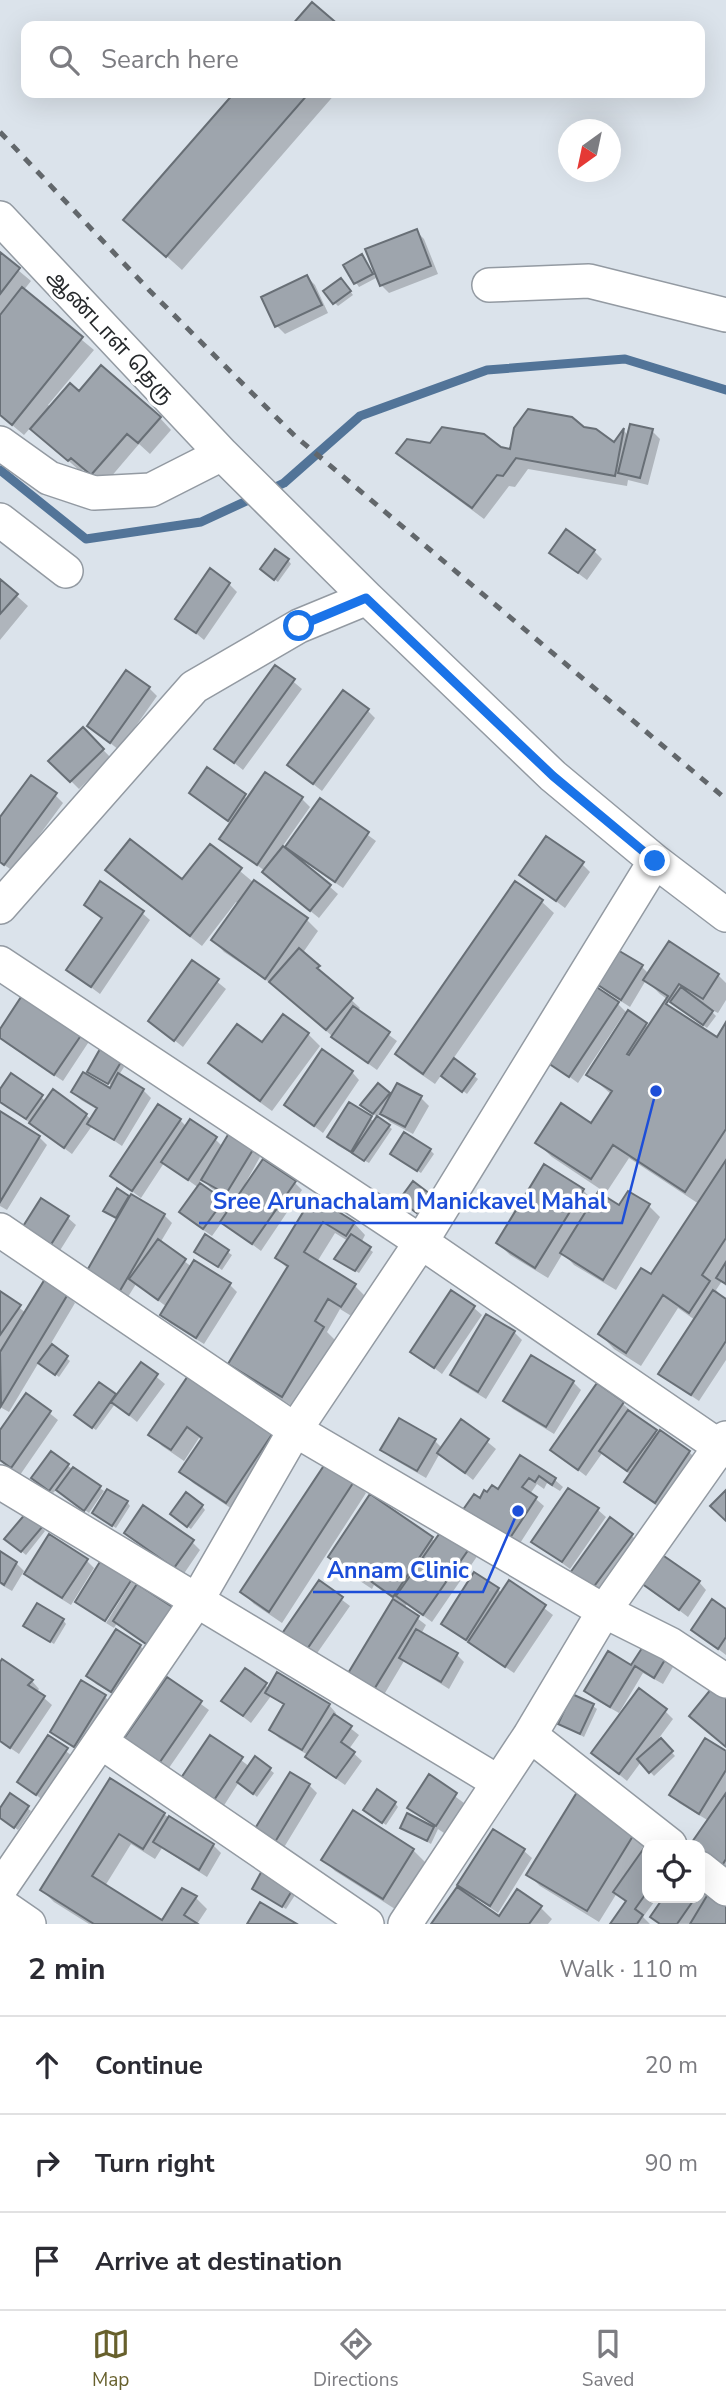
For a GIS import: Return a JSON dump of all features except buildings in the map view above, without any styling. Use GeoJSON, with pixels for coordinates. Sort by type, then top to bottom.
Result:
{"type":"FeatureCollection","features":[{"type":"Feature","properties":{"kind":"street","name":"ஆண்டாள் தெரு"},"geometry":{"type":"LineString","coordinates":[[0,218],[222,454],[366,598],[553,776],[655,861],[726,915]]}},
{"type":"Feature","properties":{"kind":"street"},"geometry":{"type":"LineString","coordinates":[[489,285],[589,281],[726,315]]}},
{"type":"Feature","properties":{"kind":"street"},"geometry":{"type":"LineString","coordinates":[[0,443],[49,478],[94,493],[151,490],[222,454]]}},
{"type":"Feature","properties":{"kind":"street"},"geometry":{"type":"LineString","coordinates":[[0,520],[66,571]]}},
{"type":"Feature","properties":{"kind":"street"},"geometry":{"type":"LineString","coordinates":[[0,907],[194,687],[299,626],[366,598]]}},
{"type":"Feature","properties":{"kind":"street"},"geometry":{"type":"LineString","coordinates":[[0,1889],[197,1600],[295,1430],[421,1242],[655,861]]}},
{"type":"Feature","properties":{"kind":"street"},"geometry":{"type":"LineString","coordinates":[[0,962],[724,1446],[604,1611],[530,1735],[405,1924]]}},
{"type":"Feature","properties":{"kind":"street"},"geometry":{"type":"LineString","coordinates":[[0,1230],[295,1430],[604,1611],[670,1644],[726,1682]]}},
{"type":"Feature","properties":{"kind":"street"},"geometry":{"type":"LineString","coordinates":[[0,1482],[498,1782]]}},
{"type":"Feature","properties":{"kind":"street"},"geometry":{"type":"LineString","coordinates":[[530,1735],[664,1840]]}},
{"type":"Feature","properties":{"kind":"street"},"geometry":{"type":"LineString","coordinates":[[101,1742],[367,1924]]}},
{"type":"Feature","properties":{"kind":"street"},"geometry":{"type":"LineString","coordinates":[[705,1872],[726,1889]]}},
{"type":"Feature","properties":{"kind":"street"},"geometry":{"type":"LineString","coordinates":[[0,1905],[29,1924]]}},
{"type":"Feature","properties":{"kind":"waterway"},"geometry":{"type":"LineString","coordinates":[[267,491],[284,483],[360,416],[487,370],[625,359],[726,390]]}},
{"type":"Feature","properties":{"kind":"waterway"},"geometry":{"type":"LineString","coordinates":[[0,470],[86,539],[201,522],[255,497]]}},
{"type":"Feature","properties":{"kind":"railway"},"geometry":{"type":"LineString","coordinates":[[0,132],[150,291],[295,436],[726,799]]}},
{"type":"Feature","properties":{"kind":"place","name":"Sree Arunachalam Manickavel Mahal"},"geometry":{"type":"Point","coordinates":[656,1091]}},
{"type":"Feature","properties":{"kind":"place","name":"Annam Clinic"},"geometry":{"type":"Point","coordinates":[518,1511]}},
{"type":"Feature","properties":{"kind":"route"},"geometry":{"type":"LineString","coordinates":[[299,626],[366,598],[553,776],[655,861]]}}]}
